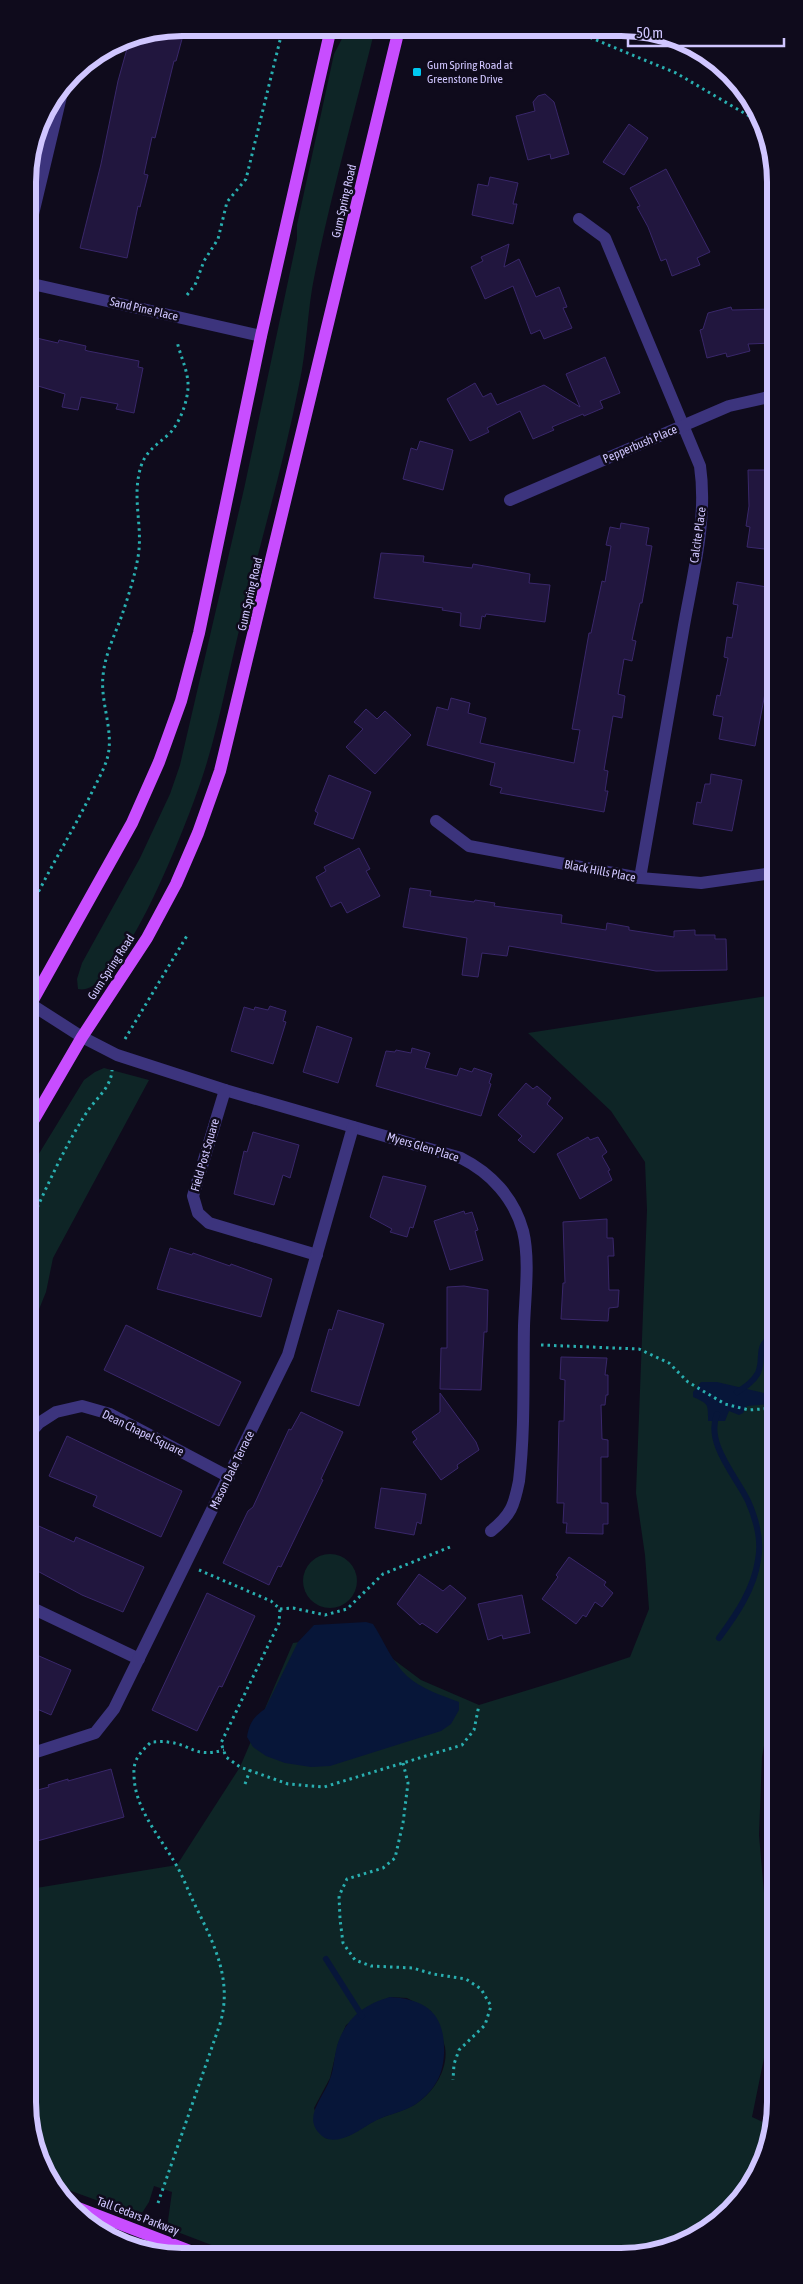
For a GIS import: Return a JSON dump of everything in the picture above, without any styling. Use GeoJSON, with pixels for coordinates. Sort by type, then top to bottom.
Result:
{"type":"FeatureCollection","features":[{"type":"Feature","properties":{"kind":"main road"},"geometry":{"type":"LineString","coordinates":[[37,993],[132,823],[159,762],[181,701],[199,634],[261,336],[329,36]]}},
{"type":"Feature","properties":{"kind":"main road","name":"Gum Spring Road"},"geometry":{"type":"LineString","coordinates":[[37,1115],[82,1037],[147,938],[176,884],[198,833],[220,771],[397,36]]}},
{"type":"Feature","properties":{"kind":"main road","name":"Tall Cedars Parkway"},"geometry":{"type":"LineString","coordinates":[[85,2211],[182,2248]]}},
{"type":"Feature","properties":{"kind":"street"},"geometry":{"type":"LineString","coordinates":[[37,198],[59,104]]}},
{"type":"Feature","properties":{"kind":"street","name":"Calcite Place"},"geometry":{"type":"LineString","coordinates":[[579,219],[605,238],[700,466],[703,504],[640,878]]}},
{"type":"Feature","properties":{"kind":"street","name":"Sand Pine Place"},"geometry":{"type":"LineString","coordinates":[[37,285],[261,336]]}},
{"type":"Feature","properties":{"kind":"street","name":"Pepperbush Place"},"geometry":{"type":"LineString","coordinates":[[510,500],[729,406],[767,397]]}},
{"type":"Feature","properties":{"kind":"street","name":"Black Hills Place"},"geometry":{"type":"LineString","coordinates":[[436,821],[469,846],[640,878],[701,883],[767,874]]}},
{"type":"Feature","properties":{"kind":"street","name":"Myers Glen Place"},"geometry":{"type":"LineString","coordinates":[[37,1009],[82,1037],[117,1055],[224,1090],[461,1158],[478,1167],[495,1181],[507,1196],[523,1232],[525,1282],[520,1481],[514,1506],[506,1519],[491,1531]]}},
{"type":"Feature","properties":{"kind":"street","name":"Field Post Square"},"geometry":{"type":"LineString","coordinates":[[224,1090],[193,1196],[198,1213],[210,1223],[317,1255]]}},
{"type":"Feature","properties":{"kind":"street","name":"Mason Dale Terrace"},"geometry":{"type":"LineString","coordinates":[[36,1752],[95,1733],[114,1709],[288,1355],[353,1127]]}},
{"type":"Feature","properties":{"kind":"street","name":"Dean Chapel Square"},"geometry":{"type":"LineString","coordinates":[[36,1426],[56,1412],[82,1406],[110,1414],[229,1477]]}},
{"type":"Feature","properties":{"kind":"street"},"geometry":{"type":"LineString","coordinates":[[36,1610],[138,1659]]}},
{"type":"Feature","properties":{"kind":"path"},"geometry":{"type":"LineString","coordinates":[[187,295],[195,286],[204,261],[218,239],[228,202],[246,180],[281,36]]}},
{"type":"Feature","properties":{"kind":"path"},"geometry":{"type":"LineString","coordinates":[[587,36],[676,73],[751,116]]}},
{"type":"Feature","properties":{"kind":"path"},"geometry":{"type":"LineString","coordinates":[[37,894],[85,807],[107,758],[109,746],[103,698],[103,675],[112,635],[123,613],[138,559],[140,536],[136,502],[138,475],[142,461],[158,441],[171,432],[179,420],[188,388],[177,341]]}},
{"type":"Feature","properties":{"kind":"path"},"geometry":{"type":"LineString","coordinates":[[125,1039],[188,934]]}},
{"type":"Feature","properties":{"kind":"path"},"geometry":{"type":"LineString","coordinates":[[36,1209],[55,1169],[87,1112],[107,1088],[112,1070]]}},
{"type":"Feature","properties":{"kind":"path"},"geometry":{"type":"LineString","coordinates":[[542,1345],[623,1347],[644,1350],[669,1363],[684,1379],[725,1404],[745,1410],[766,1410]]}},
{"type":"Feature","properties":{"kind":"path"},"geometry":{"type":"LineString","coordinates":[[280,1610],[293,1608],[325,1615],[347,1609],[383,1574],[450,1547]]}},
{"type":"Feature","properties":{"kind":"path"},"geometry":{"type":"LineString","coordinates":[[198,1570],[271,1601],[280,1610],[279,1623],[221,1743],[226,1757],[240,1767],[288,1784],[324,1787],[462,1745],[474,1730],[480,1705]]}},
{"type":"Feature","properties":{"kind":"path"},"geometry":{"type":"LineString","coordinates":[[158,2202],[225,2009],[225,1983],[220,1961],[177,1865],[145,1816],[134,1780],[134,1773],[137,1756],[151,1742],[168,1742],[194,1752],[210,1754],[224,1750]]}},
{"type":"Feature","properties":{"kind":"path"},"geometry":{"type":"LineString","coordinates":[[403,1763],[408,1783],[404,1823],[395,1858],[382,1868],[347,1879],[339,1896],[343,1943],[355,1960],[371,1966],[413,1968],[433,1974],[466,1979],[481,1989],[491,2006],[485,2025],[459,2050],[454,2064],[453,2080]]}},
{"type":"Feature","properties":{"kind":"path"},"geometry":{"type":"LineString","coordinates":[[245,1784],[250,1770]]}},
{"type":"Feature","properties":{"kind":"green space"},"geometry":{"type":"Polygon","coordinates":[[[343,36],[373,36],[336,181],[315,273],[302,371],[293,414],[209,755],[185,825],[170,861],[134,935],[114,965],[95,984],[78,989],[77,979],[82,963],[140,858],[170,794],[180,765],[244,489],[297,239],[297,225],[334,54],[343,36]]]}},
{"type":"Feature","properties":{"kind":"green space"},"geometry":{"type":"Polygon","coordinates":[[[767,996],[766,1733],[762,1757],[759,1835],[766,1917],[766,2048],[752,2117],[766,2123],[752,2166],[730,2198],[710,2218],[677,2237],[640,2247],[621,2248],[219,2248],[167,2228],[172,2192],[154,2186],[149,2202],[140,2216],[64,2189],[51,2166],[44,2149],[37,2121],[36,1888],[177,1865],[240,1767],[293,1643],[358,1633],[421,1680],[479,1705],[630,1657],[649,1609],[645,1555],[636,1493],[647,1210],[645,1162],[611,1111],[528,1033],[767,996]],[[390,1997],[346,2025],[338,2044],[330,2078],[314,2108],[325,2138],[333,2139],[347,2136],[378,2119],[414,2105],[433,2088],[442,2072],[446,2055],[442,2038],[431,2011],[407,1998],[390,1997]]]}},
{"type":"Feature","properties":{"kind":"green space"},"geometry":{"type":"Polygon","coordinates":[[[104,1068],[149,1080],[53,1258],[46,1292],[36,1316],[36,1158],[84,1080],[104,1068]]]}},
{"type":"Feature","properties":{"kind":"green space"},"geometry":{"type":"Polygon","coordinates":[[[325,1554],[335,1554],[345,1558],[353,1566],[357,1581],[353,1596],[345,1604],[335,1608],[325,1608],[315,1604],[307,1596],[303,1586],[303,1576],[307,1566],[315,1558],[325,1554]]]}},
{"type":"Feature","properties":{"kind":"water"},"geometry":{"type":"Polygon","coordinates":[[[701,1382],[717,1382],[766,1394],[766,1404],[747,1406],[743,1413],[739,1415],[729,1411],[725,1421],[708,1421],[708,1411],[705,1403],[693,1397],[693,1392],[701,1382]]]}},
{"type":"Feature","properties":{"kind":"water"},"geometry":{"type":"Polygon","coordinates":[[[366,1622],[373,1624],[393,1658],[407,1676],[425,1688],[459,1702],[459,1710],[451,1724],[441,1731],[330,1766],[311,1767],[285,1763],[266,1756],[253,1747],[247,1737],[249,1728],[258,1714],[265,1709],[298,1642],[314,1625],[366,1622]]]}},
{"type":"Feature","properties":{"kind":"water"},"geometry":{"type":"Polygon","coordinates":[[[390,1997],[402,1998],[421,2004],[429,2009],[440,2024],[443,2034],[444,2055],[438,2079],[429,2092],[411,2107],[377,2120],[344,2138],[333,2140],[325,2138],[316,2129],[313,2115],[331,2075],[341,2036],[350,2020],[364,2008],[390,1997]]]}},
{"type":"Feature","properties":{"kind":"building"},"geometry":{"type":"Polygon","coordinates":[[[183,36],[176,61],[174,61],[155,138],[152,137],[144,174],[148,175],[140,207],[138,206],[127,258],[80,248],[101,164],[118,81],[128,46],[163,37],[183,36]]]}},
{"type":"Feature","properties":{"kind":"building"},"geometry":{"type":"Polygon","coordinates":[[[545,94],[554,102],[569,154],[551,159],[550,154],[528,160],[516,116],[535,111],[533,102],[538,96],[545,94]]]}},
{"type":"Feature","properties":{"kind":"building"},"geometry":{"type":"Polygon","coordinates":[[[629,124],[648,138],[624,175],[603,162],[629,124]]]}},
{"type":"Feature","properties":{"kind":"building"},"geometry":{"type":"Polygon","coordinates":[[[666,169],[710,252],[697,258],[700,265],[672,276],[666,259],[661,261],[648,227],[637,207],[640,206],[630,188],[666,169]]]}},
{"type":"Feature","properties":{"kind":"building"},"geometry":{"type":"Polygon","coordinates":[[[490,177],[518,183],[513,204],[517,204],[513,224],[472,215],[478,184],[488,186],[490,177]]]}},
{"type":"Feature","properties":{"kind":"building"},"geometry":{"type":"Polygon","coordinates":[[[509,244],[504,267],[519,259],[536,297],[559,287],[567,307],[563,308],[572,328],[544,339],[540,330],[531,334],[513,286],[485,299],[471,267],[483,261],[481,257],[509,244]]]}},
{"type":"Feature","properties":{"kind":"building"},"geometry":{"type":"Polygon","coordinates":[[[731,307],[732,310],[767,309],[767,343],[748,344],[750,351],[727,357],[726,353],[707,358],[700,330],[703,329],[708,313],[731,307]]]}},
{"type":"Feature","properties":{"kind":"building"},"geometry":{"type":"Polygon","coordinates":[[[37,338],[58,343],[59,340],[86,346],[85,350],[88,351],[139,361],[138,367],[143,368],[134,413],[116,409],[118,404],[81,397],[78,410],[62,407],[65,394],[37,386],[37,338]]]}},
{"type":"Feature","properties":{"kind":"building"},"geometry":{"type":"Polygon","coordinates":[[[605,357],[620,393],[600,401],[603,408],[552,427],[554,430],[533,439],[520,411],[487,428],[489,432],[470,441],[447,399],[475,383],[483,397],[491,393],[497,405],[544,385],[580,407],[566,374],[605,357]]]}},
{"type":"Feature","properties":{"kind":"building"},"geometry":{"type":"Polygon","coordinates":[[[420,441],[453,450],[443,490],[403,479],[411,448],[417,450],[420,441]]]}},
{"type":"Feature","properties":{"kind":"building"},"geometry":{"type":"Polygon","coordinates":[[[748,470],[767,470],[767,549],[747,547],[750,527],[746,526],[749,506],[748,470]]]}},
{"type":"Feature","properties":{"kind":"building"},"geometry":{"type":"Polygon","coordinates":[[[621,523],[649,528],[646,545],[652,546],[642,603],[640,603],[632,640],[636,641],[632,661],[624,659],[618,694],[625,696],[622,718],[613,716],[604,770],[608,771],[605,791],[608,791],[604,812],[500,793],[502,788],[490,785],[495,763],[427,745],[437,707],[448,710],[451,698],[470,703],[468,713],[486,718],[480,743],[574,763],[580,730],[572,729],[589,633],[591,633],[602,581],[605,582],[611,546],[606,545],[610,527],[620,529],[621,523]]]}},
{"type":"Feature","properties":{"kind":"building"},"geometry":{"type":"Polygon","coordinates":[[[381,553],[424,556],[423,562],[472,568],[473,564],[530,574],[529,583],[550,585],[545,622],[486,614],[485,617],[482,616],[480,629],[460,626],[461,613],[442,610],[443,608],[374,598],[381,553]]]}},
{"type":"Feature","properties":{"kind":"building"},"geometry":{"type":"Polygon","coordinates":[[[737,582],[767,587],[767,688],[755,746],[719,739],[723,717],[713,715],[717,695],[720,696],[728,658],[724,657],[727,637],[732,638],[738,605],[733,604],[737,582]]]}},
{"type":"Feature","properties":{"kind":"building"},"geometry":{"type":"Polygon","coordinates":[[[366,709],[377,719],[385,711],[411,735],[375,774],[346,747],[363,729],[354,722],[366,709]]]}},
{"type":"Feature","properties":{"kind":"building"},"geometry":{"type":"Polygon","coordinates":[[[711,774],[742,780],[732,831],[693,824],[697,802],[701,803],[705,784],[710,784],[711,774]]]}},
{"type":"Feature","properties":{"kind":"building"},"geometry":{"type":"Polygon","coordinates":[[[329,775],[371,792],[353,839],[314,824],[318,813],[315,811],[329,775]]]}},
{"type":"Feature","properties":{"kind":"building"},"geometry":{"type":"Polygon","coordinates":[[[359,848],[370,869],[366,871],[380,896],[347,913],[341,902],[331,907],[316,877],[326,871],[324,867],[359,848]]]}},
{"type":"Feature","properties":{"kind":"building"},"geometry":{"type":"Polygon","coordinates":[[[410,888],[431,891],[430,896],[474,902],[475,900],[495,903],[494,906],[562,915],[561,923],[606,930],[607,923],[629,927],[629,930],[674,937],[674,931],[695,930],[695,935],[715,935],[715,939],[726,939],[727,970],[656,971],[509,946],[507,956],[482,953],[478,977],[462,975],[467,938],[403,927],[410,888]]]}},
{"type":"Feature","properties":{"kind":"building"},"geometry":{"type":"Polygon","coordinates":[[[270,1006],[286,1011],[283,1021],[286,1022],[273,1064],[231,1051],[244,1007],[254,1010],[255,1007],[268,1010],[270,1006]]]}},
{"type":"Feature","properties":{"kind":"building"},"geometry":{"type":"Polygon","coordinates":[[[317,1026],[352,1038],[338,1083],[303,1072],[317,1026]]]}},
{"type":"Feature","properties":{"kind":"building"},"geometry":{"type":"Polygon","coordinates":[[[412,1048],[430,1053],[425,1068],[457,1076],[460,1068],[472,1072],[474,1068],[492,1074],[489,1083],[491,1084],[481,1116],[376,1086],[386,1051],[395,1052],[396,1050],[411,1053],[412,1048]]]}},
{"type":"Feature","properties":{"kind":"building"},"geometry":{"type":"Polygon","coordinates":[[[526,1083],[533,1089],[537,1086],[551,1098],[547,1104],[563,1118],[534,1153],[518,1140],[522,1136],[498,1115],[526,1083]]]}},
{"type":"Feature","properties":{"kind":"building"},"geometry":{"type":"Polygon","coordinates":[[[253,1132],[299,1145],[290,1178],[283,1175],[274,1205],[234,1194],[244,1151],[247,1152],[253,1132]]]}},
{"type":"Feature","properties":{"kind":"building"},"geometry":{"type":"Polygon","coordinates":[[[588,1137],[590,1140],[598,1137],[607,1152],[602,1156],[610,1170],[608,1171],[612,1180],[580,1199],[557,1154],[588,1137]]]}},
{"type":"Feature","properties":{"kind":"building"},"geometry":{"type":"Polygon","coordinates":[[[383,1176],[426,1186],[413,1228],[410,1227],[407,1237],[390,1232],[392,1229],[370,1217],[383,1176]]]}},
{"type":"Feature","properties":{"kind":"building"},"geometry":{"type":"Polygon","coordinates":[[[464,1211],[465,1214],[472,1212],[478,1230],[475,1231],[483,1260],[450,1270],[434,1221],[464,1211]]]}},
{"type":"Feature","properties":{"kind":"building"},"geometry":{"type":"Polygon","coordinates":[[[607,1219],[607,1238],[613,1238],[614,1256],[608,1256],[609,1290],[619,1290],[618,1307],[609,1308],[608,1321],[561,1319],[563,1283],[565,1283],[563,1222],[607,1219]]]}},
{"type":"Feature","properties":{"kind":"building"},"geometry":{"type":"Polygon","coordinates":[[[170,1248],[192,1255],[193,1253],[230,1266],[231,1264],[272,1279],[261,1317],[157,1289],[170,1248]]]}},
{"type":"Feature","properties":{"kind":"building"},"geometry":{"type":"Polygon","coordinates":[[[464,1286],[488,1290],[487,1332],[484,1332],[481,1390],[440,1389],[441,1348],[447,1348],[447,1287],[464,1286]]]}},
{"type":"Feature","properties":{"kind":"building"},"geometry":{"type":"Polygon","coordinates":[[[338,1310],[384,1324],[359,1406],[311,1391],[329,1329],[332,1330],[338,1310]]]}},
{"type":"Feature","properties":{"kind":"building"},"geometry":{"type":"Polygon","coordinates":[[[126,1325],[241,1382],[219,1426],[104,1370],[126,1325]]]}},
{"type":"Feature","properties":{"kind":"building"},"geometry":{"type":"Polygon","coordinates":[[[561,1357],[607,1358],[605,1375],[608,1375],[608,1395],[606,1395],[605,1405],[601,1405],[602,1439],[608,1440],[608,1457],[601,1457],[601,1503],[608,1503],[608,1524],[603,1524],[603,1534],[566,1533],[567,1523],[563,1523],[564,1503],[557,1503],[559,1421],[564,1421],[565,1380],[560,1379],[561,1357]]]}},
{"type":"Feature","properties":{"kind":"building"},"geometry":{"type":"Polygon","coordinates":[[[440,1393],[476,1442],[479,1450],[457,1465],[458,1468],[441,1480],[413,1442],[417,1439],[412,1432],[440,1412],[440,1393]]]}},
{"type":"Feature","properties":{"kind":"building"},"geometry":{"type":"Polygon","coordinates":[[[301,1412],[343,1432],[321,1479],[323,1480],[281,1567],[278,1566],[269,1585],[223,1563],[248,1511],[253,1507],[289,1429],[291,1430],[301,1412]]]}},
{"type":"Feature","properties":{"kind":"building"},"geometry":{"type":"Polygon","coordinates":[[[67,1436],[182,1491],[161,1537],[93,1506],[97,1496],[49,1476],[67,1436]]]}},
{"type":"Feature","properties":{"kind":"building"},"geometry":{"type":"Polygon","coordinates":[[[381,1488],[426,1494],[421,1524],[417,1522],[414,1535],[375,1528],[381,1488]]]}},
{"type":"Feature","properties":{"kind":"building"},"geometry":{"type":"Polygon","coordinates":[[[36,1525],[74,1542],[76,1537],[144,1567],[123,1612],[82,1595],[36,1570],[36,1525]]]}},
{"type":"Feature","properties":{"kind":"building"},"geometry":{"type":"Polygon","coordinates":[[[569,1557],[606,1582],[604,1585],[613,1593],[602,1607],[595,1602],[586,1617],[583,1615],[576,1624],[542,1599],[558,1577],[556,1575],[569,1557]]]}},
{"type":"Feature","properties":{"kind":"building"},"geometry":{"type":"Polygon","coordinates":[[[419,1574],[443,1591],[450,1585],[466,1598],[437,1633],[422,1623],[420,1625],[397,1604],[419,1574]]]}},
{"type":"Feature","properties":{"kind":"building"},"geometry":{"type":"Polygon","coordinates":[[[207,1593],[255,1616],[222,1687],[219,1686],[197,1731],[152,1710],[207,1593]]]}},
{"type":"Feature","properties":{"kind":"building"},"geometry":{"type":"Polygon","coordinates":[[[522,1595],[530,1633],[503,1639],[502,1635],[488,1640],[478,1604],[522,1595]]]}},
{"type":"Feature","properties":{"kind":"building"},"geometry":{"type":"Polygon","coordinates":[[[36,1655],[71,1670],[51,1715],[36,1709],[36,1655]]]}},
{"type":"Feature","properties":{"kind":"building"},"geometry":{"type":"Polygon","coordinates":[[[111,1769],[124,1817],[36,1841],[36,1790],[68,1779],[68,1781],[111,1769]]]}},
{"type":"Feature","properties":{"kind":"waterway"},"geometry":{"type":"LineString","coordinates":[[737,1392],[749,1384],[758,1373],[762,1348],[766,1341]]}},
{"type":"Feature","properties":{"kind":"waterway"},"geometry":{"type":"LineString","coordinates":[[717,1414],[714,1425],[718,1448],[748,1501],[754,1515],[759,1537],[759,1552],[753,1581],[738,1611],[719,1638]]}},
{"type":"Feature","properties":{"kind":"waterway"},"geometry":{"type":"LineString","coordinates":[[326,1959],[362,2016]]}},
{"type":"Feature","properties":{"kind":"place","name":"Gum Spring Road at Greenstone Drive"},"geometry":{"type":"Point","coordinates":[417,72]}}]}
